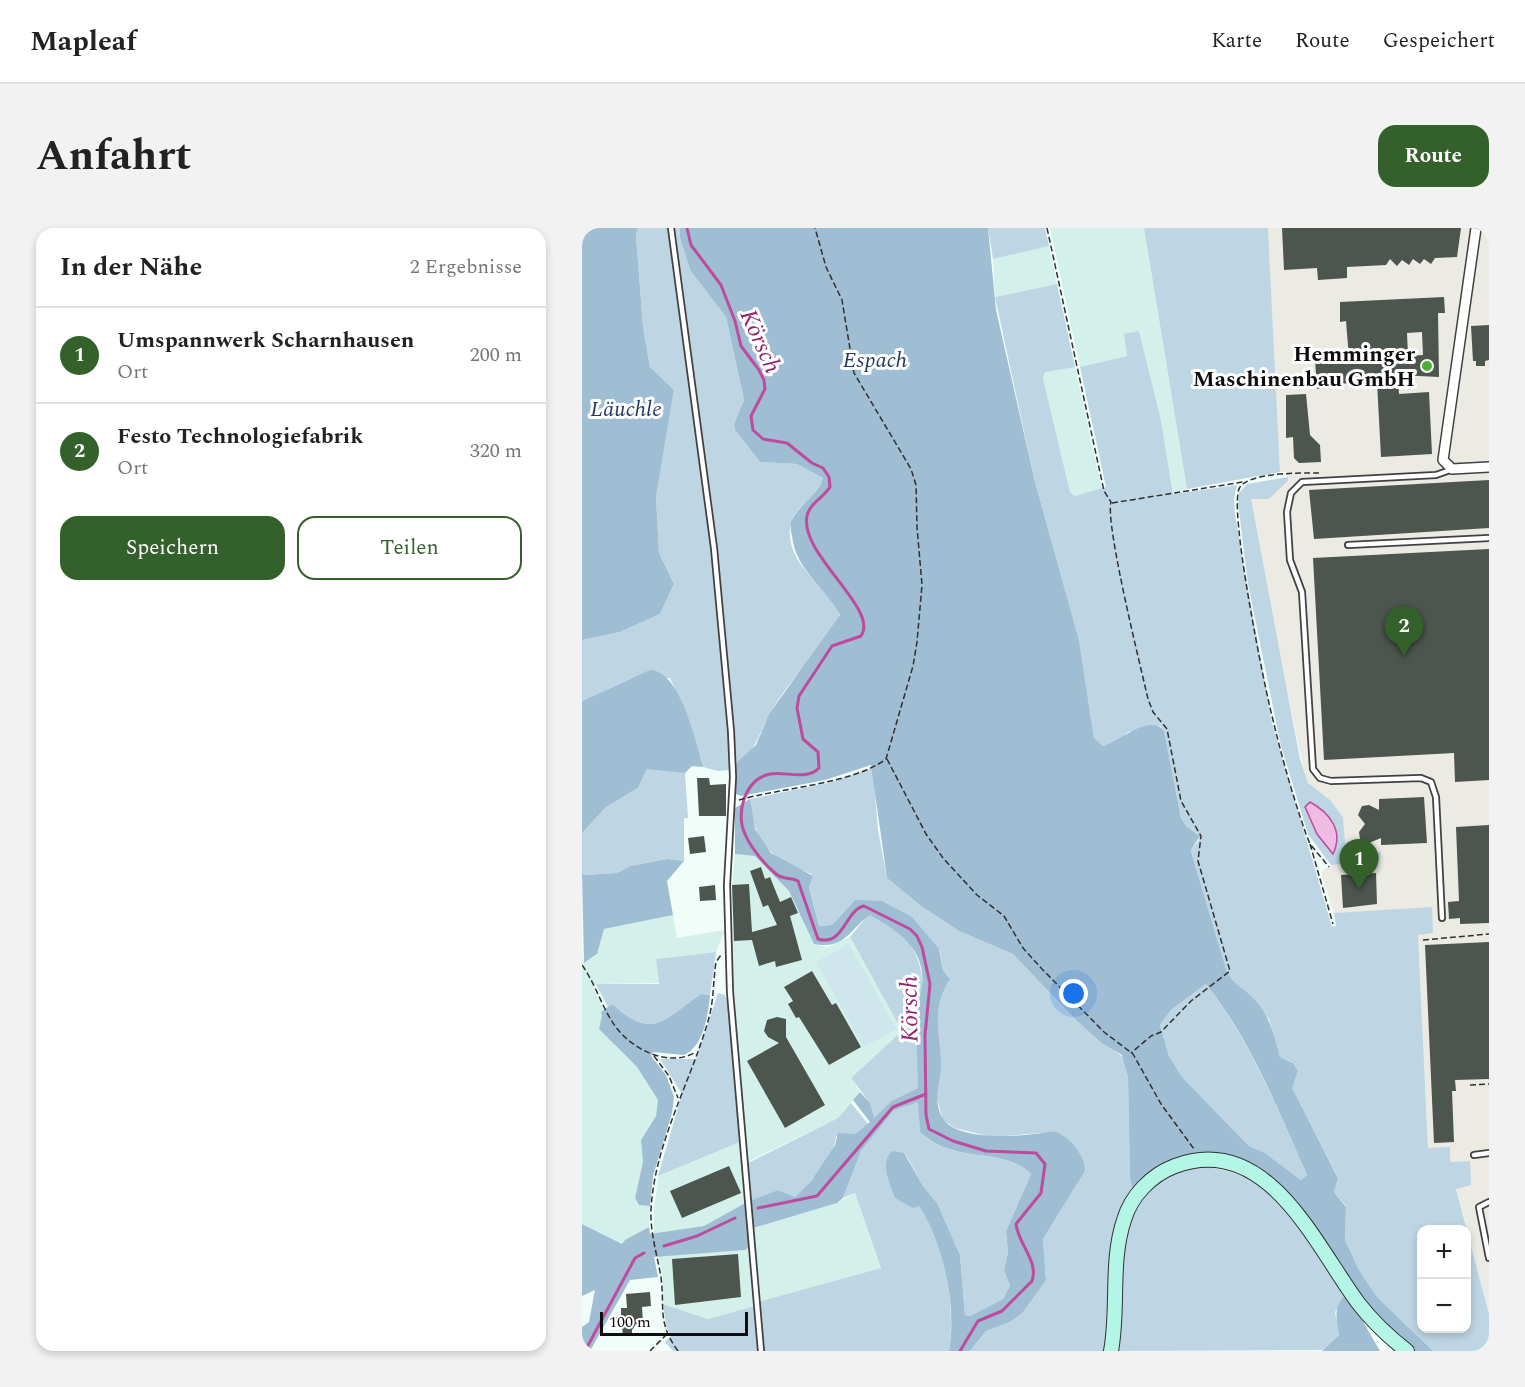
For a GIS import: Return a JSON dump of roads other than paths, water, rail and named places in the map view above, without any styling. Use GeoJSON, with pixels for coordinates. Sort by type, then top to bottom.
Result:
{"type":"FeatureCollection","features":[{"type":"Feature","properties":{"kind":"main road"},"geometry":{"type":"LineString","coordinates":[[1111,1351],[1119,1243],[1125,1215],[1140,1191],[1157,1176],[1174,1167],[1198,1161],[1219,1162],[1242,1169],[1260,1178],[1283,1196],[1310,1228],[1366,1312],[1407,1351]]}},
{"type":"Feature","properties":{"kind":"street"},"geometry":{"type":"LineString","coordinates":[[1476,228],[1443,457],[1450,467],[1489,467]]}},
{"type":"Feature","properties":{"kind":"lane"},"geometry":{"type":"LineString","coordinates":[[671,228],[714,548],[731,731],[733,777],[727,885],[731,999],[761,1351]]}},
{"type":"Feature","properties":{"kind":"lane"},"geometry":{"type":"LineString","coordinates":[[1442,918],[1436,797],[1431,782],[1424,778],[1331,781],[1320,778],[1313,769],[1302,591],[1290,560],[1287,512],[1291,493],[1302,482],[1436,475],[1450,467]]}},
{"type":"Feature","properties":{"kind":"lane"},"geometry":{"type":"LineString","coordinates":[[1348,546],[1489,538]]}},
{"type":"Feature","properties":{"kind":"lane"},"geometry":{"type":"LineString","coordinates":[[1474,1155],[1489,1153]]}},
{"type":"Feature","properties":{"kind":"lane"},"geometry":{"type":"LineString","coordinates":[[1489,1202],[1479,1207],[1489,1258]]}},
{"type":"Feature","properties":{"kind":"waterway","name":"Körsch"},"geometry":{"type":"LineString","coordinates":[[687,228],[691,245],[721,285],[735,321],[741,346],[764,380],[765,389],[751,416],[753,430],[763,439],[787,443],[812,463],[823,468],[829,477],[830,487],[808,512],[808,531],[815,547],[859,611],[864,625],[861,636],[832,646],[799,696],[797,708],[803,739],[818,752],[819,768],[802,775],[770,774],[754,783],[748,790],[742,807],[742,826],[745,834],[763,861],[776,874],[798,881],[818,939],[833,938],[852,914],[864,906],[910,929],[917,936],[922,947],[930,984],[925,1035],[926,1115],[929,1129],[953,1141],[986,1151],[1036,1153],[1045,1164],[1041,1193],[1016,1224],[1020,1239],[1033,1266],[1032,1281],[1002,1311],[978,1321],[960,1351]]}},
{"type":"Feature","properties":{"kind":"waterway"},"geometry":{"type":"LineString","coordinates":[[758,1208],[817,1196],[893,1107],[926,1094]]}},
{"type":"Feature","properties":{"kind":"waterway"},"geometry":{"type":"LineString","coordinates":[[664,1246],[697,1236],[735,1218]]}},
{"type":"Feature","properties":{"kind":"waterway"},"geometry":{"type":"LineString","coordinates":[[585,1351],[635,1258],[644,1253]]}},
{"type":"Feature","properties":{"kind":"place","name":"Hemminger Maschinenbau GmbH"},"geometry":{"type":"Point","coordinates":[1427,366]}},
{"type":"Feature","properties":{"kind":"place","name":"Festo Technologiefabrik"},"geometry":{"type":"Point","coordinates":[1404,656]}},
{"type":"Feature","properties":{"kind":"place","name":"Umspannwerk Scharnhausen"},"geometry":{"type":"Point","coordinates":[1359,889]}},
{"type":"Feature","properties":{"kind":"park label","name":"Espach"},"geometry":{"type":"Point","coordinates":[875,359]}},
{"type":"Feature","properties":{"kind":"park label","name":"Läuchle"},"geometry":{"type":"Point","coordinates":[626,408]}}]}
